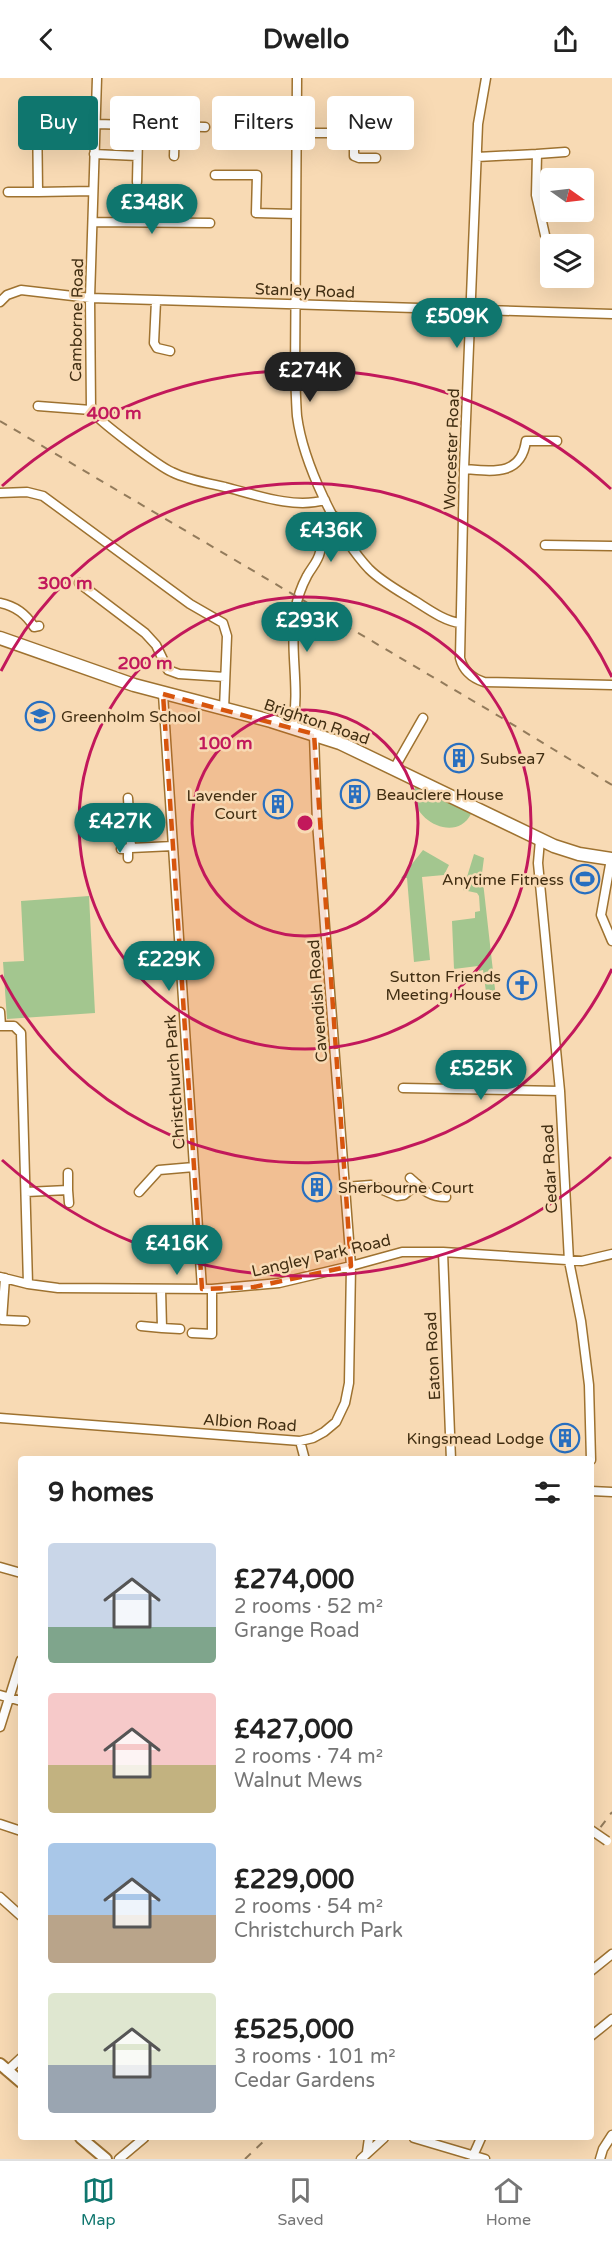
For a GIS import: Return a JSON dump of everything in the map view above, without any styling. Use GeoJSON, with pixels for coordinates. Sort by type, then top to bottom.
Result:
{"type":"FeatureCollection","features":[{"type":"Feature","properties":{"kind":"main road","name":"Brighton Road"},"geometry":{"type":"LineString","coordinates":[[0,638],[164,694],[292,727],[340,743],[395,767],[540,840],[579,854],[612,859]]}},
{"type":"Feature","properties":{"kind":"street","name":"Camborne Road"},"geometry":{"type":"LineString","coordinates":[[97,78],[97,96]]}},
{"type":"Feature","properties":{"kind":"street"},"geometry":{"type":"LineString","coordinates":[[297,78],[297,96]]}},
{"type":"Feature","properties":{"kind":"street","name":"Worcester Road"},"geometry":{"type":"LineString","coordinates":[[486,78],[478,124],[464,469],[461,661],[467,672],[477,680],[484,682],[612,685]]}},
{"type":"Feature","properties":{"kind":"street"},"geometry":{"type":"LineString","coordinates":[[200,127],[205,127]]}},
{"type":"Feature","properties":{"kind":"street"},"geometry":{"type":"LineString","coordinates":[[37,150],[38,192]]}},
{"type":"Feature","properties":{"kind":"street","name":"Camborne Road"},"geometry":{"type":"LineString","coordinates":[[91,410],[90,298],[94,222],[94,150]]}},
{"type":"Feature","properties":{"kind":"street"},"geometry":{"type":"LineString","coordinates":[[137,150],[137,182]]}},
{"type":"Feature","properties":{"kind":"street"},"geometry":{"type":"LineString","coordinates":[[174,150],[174,156]]}},
{"type":"Feature","properties":{"kind":"street"},"geometry":{"type":"LineString","coordinates":[[296,150],[295,379],[298,417],[309,459],[325,500],[349,541],[373,573],[436,613],[460,623]]}},
{"type":"Feature","properties":{"kind":"street"},"geometry":{"type":"LineString","coordinates":[[354,150],[354,156],[359,158],[376,158]]}},
{"type":"Feature","properties":{"kind":"street"},"geometry":{"type":"LineString","coordinates":[[477,157],[565,152]]}},
{"type":"Feature","properties":{"kind":"street"},"geometry":{"type":"LineString","coordinates":[[94,154],[137,156]]}},
{"type":"Feature","properties":{"kind":"street"},"geometry":{"type":"LineString","coordinates":[[537,154],[536,195],[545,234]]}},
{"type":"Feature","properties":{"kind":"street"},"geometry":{"type":"LineString","coordinates":[[215,175],[257,175],[256,213],[295,214]]}},
{"type":"Feature","properties":{"kind":"street"},"geometry":{"type":"LineString","coordinates":[[9,192],[93,190]]}},
{"type":"Feature","properties":{"kind":"street"},"geometry":{"type":"LineString","coordinates":[[94,222],[210,223]]}},
{"type":"Feature","properties":{"kind":"street","name":"Stanley Road"},"geometry":{"type":"LineString","coordinates":[[0,302],[8,295],[21,290],[90,298],[156,301],[612,314]]}},
{"type":"Feature","properties":{"kind":"street"},"geometry":{"type":"LineString","coordinates":[[156,301],[154,343],[157,348],[170,351]]}},
{"type":"Feature","properties":{"kind":"street"},"geometry":{"type":"LineString","coordinates":[[38,406],[91,410],[96,417],[161,466],[180,476],[254,495],[313,504],[325,500]]}},
{"type":"Feature","properties":{"kind":"street"},"geometry":{"type":"LineString","coordinates":[[464,469],[491,471],[505,469],[514,465],[522,455],[526,441],[556,441]]}},
{"type":"Feature","properties":{"kind":"street"},"geometry":{"type":"LineString","coordinates":[[0,493],[27,492],[43,496],[136,559],[195,605],[223,623],[226,629],[224,709]]}},
{"type":"Feature","properties":{"kind":"street"},"geometry":{"type":"LineString","coordinates":[[292,727],[295,712],[294,627],[297,602],[306,578],[320,553],[321,530],[334,516]]}},
{"type":"Feature","properties":{"kind":"street"},"geometry":{"type":"LineString","coordinates":[[545,544],[612,546]]}},
{"type":"Feature","properties":{"kind":"street"},"geometry":{"type":"LineString","coordinates":[[79,583],[146,633],[156,645],[168,670],[179,674],[225,677]]}},
{"type":"Feature","properties":{"kind":"street"},"geometry":{"type":"LineString","coordinates":[[0,603],[20,611],[34,627],[39,626]]}},
{"type":"Feature","properties":{"kind":"street","name":"Christchurch Park"},"geometry":{"type":"LineString","coordinates":[[164,694],[202,1289]]}},
{"type":"Feature","properties":{"kind":"street"},"geometry":{"type":"LineString","coordinates":[[395,767],[423,718]]}},
{"type":"Feature","properties":{"kind":"street","name":"Cavendish Road"},"geometry":{"type":"LineString","coordinates":[[314,734],[317,822],[351,1266]]}},
{"type":"Feature","properties":{"kind":"street"},"geometry":{"type":"LineString","coordinates":[[128,798],[124,813],[127,851],[172,846]]}},
{"type":"Feature","properties":{"kind":"street","name":"Cedar Road"},"geometry":{"type":"LineString","coordinates":[[540,840],[538,863],[560,1091],[569,1261],[587,1362],[591,1456]]}},
{"type":"Feature","properties":{"kind":"street"},"geometry":{"type":"LineString","coordinates":[[612,859],[601,915],[612,941]]}},
{"type":"Feature","properties":{"kind":"street"},"geometry":{"type":"LineString","coordinates":[[0,1012],[0,1026],[14,1026],[21,1033],[28,1284]]}},
{"type":"Feature","properties":{"kind":"street"},"geometry":{"type":"LineString","coordinates":[[403,1088],[560,1091]]}},
{"type":"Feature","properties":{"kind":"street"},"geometry":{"type":"LineString","coordinates":[[139,1192],[159,1170],[194,1167]]}},
{"type":"Feature","properties":{"kind":"street"},"geometry":{"type":"LineString","coordinates":[[68,1173],[69,1203]]}},
{"type":"Feature","properties":{"kind":"street"},"geometry":{"type":"LineString","coordinates":[[345,1187],[371,1185],[397,1196],[404,1196],[413,1181],[427,1194],[446,1197]]}},
{"type":"Feature","properties":{"kind":"street"},"geometry":{"type":"LineString","coordinates":[[26,1192],[68,1190]]}},
{"type":"Feature","properties":{"kind":"street","name":"Langley Park Road"},"geometry":{"type":"LineString","coordinates":[[3,1278],[58,1288],[212,1289],[279,1283],[402,1252],[443,1252],[569,1261],[582,1261],[612,1254]]}},
{"type":"Feature","properties":{"kind":"street","name":"Eaton Road"},"geometry":{"type":"LineString","coordinates":[[443,1252],[451,1456]]}},
{"type":"Feature","properties":{"kind":"street","name":"Albion Road"},"geometry":{"type":"LineString","coordinates":[[0,1418],[300,1441],[313,1438],[336,1422],[345,1403],[349,1383],[351,1266]]}},
{"type":"Feature","properties":{"kind":"street"},"geometry":{"type":"LineString","coordinates":[[3,1278],[1,1320],[25,1321]]}},
{"type":"Feature","properties":{"kind":"street"},"geometry":{"type":"LineString","coordinates":[[161,1289],[162,1328]]}},
{"type":"Feature","properties":{"kind":"street"},"geometry":{"type":"LineString","coordinates":[[192,1333],[216,1334],[212,1289]]}},
{"type":"Feature","properties":{"kind":"street"},"geometry":{"type":"LineString","coordinates":[[141,1326],[180,1329]]}},
{"type":"Feature","properties":{"kind":"street"},"geometry":{"type":"LineString","coordinates":[[300,1441],[304,1456]]}},
{"type":"Feature","properties":{"kind":"street"},"geometry":{"type":"LineString","coordinates":[[594,1491],[612,1492]]}},
{"type":"Feature","properties":{"kind":"street"},"geometry":{"type":"LineString","coordinates":[[0,1567],[18,1572]]}},
{"type":"Feature","properties":{"kind":"street"},"geometry":{"type":"LineString","coordinates":[[0,1727],[18,1670]]}},
{"type":"Feature","properties":{"kind":"street"},"geometry":{"type":"LineString","coordinates":[[0,1695],[18,1700]]}},
{"type":"Feature","properties":{"kind":"street"},"geometry":{"type":"LineString","coordinates":[[0,1824],[18,1830]]}},
{"type":"Feature","properties":{"kind":"street"},"geometry":{"type":"LineString","coordinates":[[594,1832],[609,1844]]}},
{"type":"Feature","properties":{"kind":"street"},"geometry":{"type":"LineString","coordinates":[[0,1897],[18,1913]]}},
{"type":"Feature","properties":{"kind":"street"},"geometry":{"type":"LineString","coordinates":[[594,1969],[612,1954]]}},
{"type":"Feature","properties":{"kind":"street"},"geometry":{"type":"LineString","coordinates":[[594,2034],[612,2019]]}},
{"type":"Feature","properties":{"kind":"street"},"geometry":{"type":"LineString","coordinates":[[18,2060],[4,2067],[18,2079]]}},
{"type":"Feature","properties":{"kind":"street"},"geometry":{"type":"LineString","coordinates":[[600,2159],[612,2135]]}},
{"type":"Feature","properties":{"kind":"street"},"geometry":{"type":"LineString","coordinates":[[83,2140],[106,2159]]}},
{"type":"Feature","properties":{"kind":"street"},"geometry":{"type":"LineString","coordinates":[[93,2140],[117,2159],[141,2140]]}},
{"type":"Feature","properties":{"kind":"street"},"geometry":{"type":"LineString","coordinates":[[364,2156],[368,2140]]}},
{"type":"Feature","properties":{"kind":"street"},"geometry":{"type":"LineString","coordinates":[[364,2156],[382,2140]]}},
{"type":"Feature","properties":{"kind":"street"},"geometry":{"type":"LineString","coordinates":[[423,2140],[485,2159]]}},
{"type":"Feature","properties":{"kind":"street"},"geometry":{"type":"LineString","coordinates":[[473,2156],[480,2140]]}},
{"type":"Feature","properties":{"kind":"highlighted area"},"geometry":{"type":"Polygon","coordinates":[[[163,694],[314,734],[351,1266],[254,1287],[202,1289],[163,694]]]}},
{"type":"Feature","properties":{"kind":"green space"},"geometry":{"type":"Polygon","coordinates":[[[416,785],[471,814],[464,823],[454,827],[443,827],[433,823],[423,816],[417,807],[414,796],[416,785]]]}},
{"type":"Feature","properties":{"kind":"green space"},"geometry":{"type":"Polygon","coordinates":[[[423,850],[449,865],[444,875],[422,877],[430,960],[414,962],[407,878],[401,878],[423,850]]]}},
{"type":"Feature","properties":{"kind":"green space"},"geometry":{"type":"Polygon","coordinates":[[[474,854],[484,858],[482,873],[496,998],[487,999],[483,970],[479,971],[478,966],[454,969],[452,921],[475,918],[475,912],[480,911],[477,893],[463,890],[474,854]]]}},
{"type":"Feature","properties":{"kind":"green space"},"geometry":{"type":"Polygon","coordinates":[[[89,896],[95,1013],[7,1019],[3,962],[24,961],[21,901],[89,896]]]}},
{"type":"Feature","properties":{"kind":"railway"},"geometry":{"type":"LineString","coordinates":[[0,421],[612,785]]}},
{"type":"Feature","properties":{"kind":"railway"},"geometry":{"type":"LineString","coordinates":[[594,1836],[612,1812]]}},
{"type":"Feature","properties":{"kind":"railway"},"geometry":{"type":"LineString","coordinates":[[245,2159],[265,2140]]}},
{"type":"Feature","properties":{"kind":"place","name":"Greenholm School"},"geometry":{"type":"Point","coordinates":[40,716]}},
{"type":"Feature","properties":{"kind":"place","name":"Subsea7"},"geometry":{"type":"Point","coordinates":[459,758]}},
{"type":"Feature","properties":{"kind":"place","name":"Beauclere House"},"geometry":{"type":"Point","coordinates":[355,794]}},
{"type":"Feature","properties":{"kind":"place","name":"Lavender Court"},"geometry":{"type":"Point","coordinates":[278,804]}},
{"type":"Feature","properties":{"kind":"place","name":"Anytime Fitness"},"geometry":{"type":"Point","coordinates":[585,879]}},
{"type":"Feature","properties":{"kind":"place","name":"Sutton Friends Meeting House"},"geometry":{"type":"Point","coordinates":[522,985]}},
{"type":"Feature","properties":{"kind":"place","name":"Sherbourne Court"},"geometry":{"type":"Point","coordinates":[317,1187]}},
{"type":"Feature","properties":{"kind":"place","name":"Kingsmead Lodge"},"geometry":{"type":"Point","coordinates":[565,1438]}}]}
